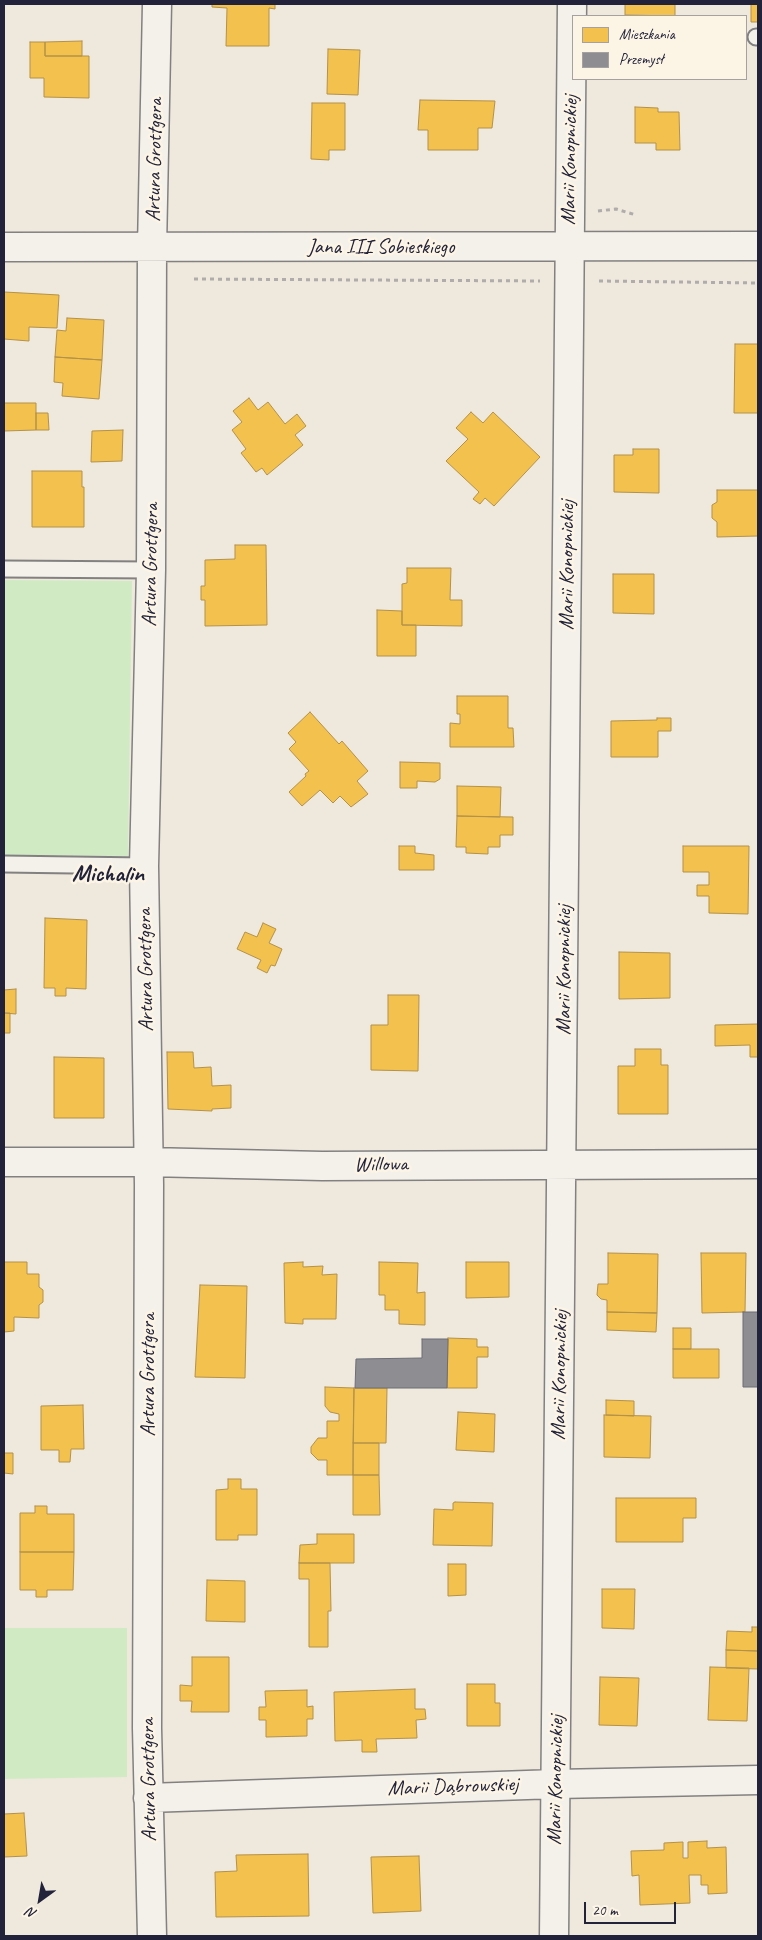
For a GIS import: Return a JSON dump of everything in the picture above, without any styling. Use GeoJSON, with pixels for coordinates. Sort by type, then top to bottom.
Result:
{"type":"FeatureCollection","features":[{"type":"Feature","properties":{"kind":"street","name":"Artura Grottgera"},"geometry":{"type":"LineString","coordinates":[[152,1936],[148,1798],[148,1162],[144,866],[151,570],[152,248],[157,4]]}},
{"type":"Feature","properties":{"kind":"street","name":"Marii Konopnickiej"},"geometry":{"type":"LineString","coordinates":[[554,1936],[563,1164],[572,4]]}},
{"type":"Feature","properties":{"kind":"street","name":"Jana III Sobieskiego"},"geometry":{"type":"LineString","coordinates":[[4,247],[758,246]]}},
{"type":"Feature","properties":{"kind":"street","name":"Willowa"},"geometry":{"type":"LineString","coordinates":[[4,1162],[148,1162],[322,1166],[758,1164]]}},
{"type":"Feature","properties":{"kind":"street","name":"Marii Dąbrowskiej"},"geometry":{"type":"LineString","coordinates":[[148,1798],[556,1784],[758,1780]]}},
{"type":"Feature","properties":{"kind":"lane"},"geometry":{"type":"LineString","coordinates":[[4,569],[151,570]]}},
{"type":"Feature","properties":{"kind":"lane"},"geometry":{"type":"LineString","coordinates":[[4,864],[144,866]]}},
{"type":"Feature","properties":{"kind":"path"},"geometry":{"type":"LineString","coordinates":[[153,279],[758,283]]}},
{"type":"Feature","properties":{"kind":"green space"},"geometry":{"type":"Polygon","coordinates":[[[4,580],[132,581],[128,856],[4,855],[4,580]]]}},
{"type":"Feature","properties":{"kind":"green space"},"geometry":{"type":"Polygon","coordinates":[[[4,1628],[127,1628],[127,1777],[4,1779],[4,1628]]]}},
{"type":"Feature","properties":{"kind":"building: Mieszkania"},"geometry":{"type":"Polygon","coordinates":[[[212,4],[275,4],[275,9],[269,8],[269,46],[226,46],[227,8],[212,7],[212,4]]]}},
{"type":"Feature","properties":{"kind":"building: Mieszkania"},"geometry":{"type":"Polygon","coordinates":[[[625,4],[675,4],[675,15],[625,15],[625,4]]]}},
{"type":"Feature","properties":{"kind":"building: Mieszkania"},"geometry":{"type":"Polygon","coordinates":[[[751,4],[758,4],[758,22],[751,22],[751,4]]]}},
{"type":"Feature","properties":{"kind":"building: Mieszkania"},"geometry":{"type":"Polygon","coordinates":[[[82,41],[82,56],[45,56],[45,42],[82,41]]]}},
{"type":"Feature","properties":{"kind":"building: Mieszkania"},"geometry":{"type":"Polygon","coordinates":[[[30,42],[45,42],[45,56],[89,56],[89,98],[44,97],[44,78],[30,78],[30,42]]]}},
{"type":"Feature","properties":{"kind":"building: Mieszkania"},"geometry":{"type":"Polygon","coordinates":[[[328,49],[360,50],[358,95],[327,94],[328,49]]]}},
{"type":"Feature","properties":{"kind":"building: Mieszkania"},"geometry":{"type":"Polygon","coordinates":[[[420,100],[495,101],[492,128],[478,128],[478,150],[428,150],[428,130],[418,130],[420,100]]]}},
{"type":"Feature","properties":{"kind":"building: Mieszkania"},"geometry":{"type":"Polygon","coordinates":[[[312,103],[345,103],[345,150],[329,150],[329,160],[311,159],[312,103]]]}},
{"type":"Feature","properties":{"kind":"building: Mieszkania"},"geometry":{"type":"Polygon","coordinates":[[[635,107],[658,108],[658,112],[679,112],[680,150],[656,150],[656,143],[635,143],[635,107]]]}},
{"type":"Feature","properties":{"kind":"building: Mieszkania"},"geometry":{"type":"Polygon","coordinates":[[[4,292],[59,295],[57,328],[29,327],[29,341],[4,339],[4,292]]]}},
{"type":"Feature","properties":{"kind":"building: Mieszkania"},"geometry":{"type":"Polygon","coordinates":[[[67,318],[104,320],[102,360],[55,357],[57,330],[66,331],[67,318]]]}},
{"type":"Feature","properties":{"kind":"building: Mieszkania"},"geometry":{"type":"Polygon","coordinates":[[[735,344],[758,344],[758,413],[734,413],[735,344]]]}},
{"type":"Feature","properties":{"kind":"building: Mieszkania"},"geometry":{"type":"Polygon","coordinates":[[[55,357],[102,360],[99,399],[62,396],[63,383],[54,382],[55,357]]]}},
{"type":"Feature","properties":{"kind":"building: Mieszkania"},"geometry":{"type":"Polygon","coordinates":[[[249,398],[258,410],[268,402],[285,424],[297,414],[306,426],[295,435],[303,445],[267,475],[262,468],[256,472],[241,453],[246,449],[232,430],[242,422],[233,411],[249,398]]]}},
{"type":"Feature","properties":{"kind":"building: Mieszkania"},"geometry":{"type":"Polygon","coordinates":[[[4,403],[36,403],[36,430],[4,431],[4,403]]]}},
{"type":"Feature","properties":{"kind":"building: Mieszkania"},"geometry":{"type":"Polygon","coordinates":[[[471,412],[483,423],[493,412],[540,457],[494,506],[485,498],[480,504],[473,499],[479,492],[446,461],[468,439],[456,428],[471,412]]]}},
{"type":"Feature","properties":{"kind":"building: Mieszkania"},"geometry":{"type":"Polygon","coordinates":[[[36,413],[48,413],[49,430],[36,430],[36,413]]]}},
{"type":"Feature","properties":{"kind":"building: Mieszkania"},"geometry":{"type":"Polygon","coordinates":[[[123,430],[122,461],[91,462],[92,431],[123,430]]]}},
{"type":"Feature","properties":{"kind":"building: Mieszkania"},"geometry":{"type":"Polygon","coordinates":[[[633,449],[659,449],[659,493],[614,492],[614,455],[633,455],[633,449]]]}},
{"type":"Feature","properties":{"kind":"building: Mieszkania"},"geometry":{"type":"Polygon","coordinates":[[[32,471],[82,471],[84,527],[32,527],[32,471]]]}},
{"type":"Feature","properties":{"kind":"building: Mieszkania"},"geometry":{"type":"Polygon","coordinates":[[[717,490],[758,490],[758,536],[717,537],[717,522],[712,518],[712,505],[717,502],[717,490]]]}},
{"type":"Feature","properties":{"kind":"building: Mieszkania"},"geometry":{"type":"Polygon","coordinates":[[[235,545],[266,545],[267,625],[205,626],[205,600],[201,600],[201,586],[205,586],[205,560],[235,559],[235,545]]]}},
{"type":"Feature","properties":{"kind":"building: Mieszkania"},"geometry":{"type":"Polygon","coordinates":[[[407,568],[451,568],[450,600],[462,600],[462,626],[402,625],[402,584],[407,583],[407,568]]]}},
{"type":"Feature","properties":{"kind":"building: Mieszkania"},"geometry":{"type":"Polygon","coordinates":[[[613,574],[654,574],[654,614],[613,613],[613,574]]]}},
{"type":"Feature","properties":{"kind":"building: Mieszkania"},"geometry":{"type":"Polygon","coordinates":[[[377,610],[402,611],[402,625],[416,625],[416,656],[377,656],[377,610]]]}},
{"type":"Feature","properties":{"kind":"building: Mieszkania"},"geometry":{"type":"Polygon","coordinates":[[[457,696],[508,696],[508,728],[513,728],[514,747],[450,747],[450,723],[460,724],[460,714],[457,714],[457,696]]]}},
{"type":"Feature","properties":{"kind":"building: Mieszkania"},"geometry":{"type":"Polygon","coordinates":[[[310,712],[339,744],[342,741],[368,771],[357,781],[368,794],[351,807],[340,796],[333,803],[320,790],[302,806],[289,792],[309,771],[289,749],[296,742],[288,733],[310,712]]]}},
{"type":"Feature","properties":{"kind":"building: Mieszkania"},"geometry":{"type":"Polygon","coordinates":[[[657,718],[671,718],[671,731],[658,731],[658,757],[611,757],[611,721],[657,720],[657,718]]]}},
{"type":"Feature","properties":{"kind":"building: Mieszkania"},"geometry":{"type":"Polygon","coordinates":[[[400,762],[440,763],[440,779],[435,782],[417,781],[417,788],[400,788],[400,762]]]}},
{"type":"Feature","properties":{"kind":"building: Mieszkania"},"geometry":{"type":"Polygon","coordinates":[[[457,786],[501,787],[500,817],[457,816],[457,786]]]}},
{"type":"Feature","properties":{"kind":"building: Mieszkania"},"geometry":{"type":"Polygon","coordinates":[[[457,816],[513,817],[513,835],[500,835],[500,847],[488,847],[488,854],[466,853],[466,847],[456,847],[457,816]]]}},
{"type":"Feature","properties":{"kind":"building: Mieszkania"},"geometry":{"type":"Polygon","coordinates":[[[399,846],[415,846],[415,853],[434,855],[434,870],[399,870],[399,846]]]}},
{"type":"Feature","properties":{"kind":"building: Mieszkania"},"geometry":{"type":"Polygon","coordinates":[[[683,846],[749,846],[748,914],[709,913],[709,896],[697,896],[697,885],[709,885],[709,872],[683,872],[683,846]]]}},
{"type":"Feature","properties":{"kind":"building: Mieszkania"},"geometry":{"type":"Polygon","coordinates":[[[45,918],[87,920],[86,989],[66,988],[66,996],[55,996],[55,988],[44,988],[45,918]]]}},
{"type":"Feature","properties":{"kind":"building: Mieszkania"},"geometry":{"type":"Polygon","coordinates":[[[263,923],[276,929],[269,943],[282,949],[275,966],[271,965],[267,973],[257,968],[261,960],[237,949],[245,932],[257,937],[263,923]]]}},
{"type":"Feature","properties":{"kind":"building: Mieszkania"},"geometry":{"type":"Polygon","coordinates":[[[619,952],[670,953],[670,998],[619,999],[619,952]]]}},
{"type":"Feature","properties":{"kind":"building: Mieszkania"},"geometry":{"type":"Polygon","coordinates":[[[16,989],[16,1014],[4,1013],[4,990],[16,989]]]}},
{"type":"Feature","properties":{"kind":"building: Mieszkania"},"geometry":{"type":"Polygon","coordinates":[[[388,995],[419,995],[418,1071],[371,1070],[371,1025],[388,1025],[388,995]]]}},
{"type":"Feature","properties":{"kind":"building: Mieszkania"},"geometry":{"type":"Polygon","coordinates":[[[4,1013],[10,1013],[10,1033],[4,1033],[4,1013]]]}},
{"type":"Feature","properties":{"kind":"building: Mieszkania"},"geometry":{"type":"Polygon","coordinates":[[[758,1024],[758,1057],[750,1057],[750,1045],[715,1046],[715,1025],[758,1024]]]}},
{"type":"Feature","properties":{"kind":"building: Mieszkania"},"geometry":{"type":"Polygon","coordinates":[[[635,1049],[661,1049],[661,1065],[668,1065],[668,1114],[618,1114],[618,1066],[635,1066],[635,1049]]]}},
{"type":"Feature","properties":{"kind":"building: Mieszkania"},"geometry":{"type":"Polygon","coordinates":[[[167,1052],[193,1052],[194,1068],[211,1067],[212,1086],[231,1085],[231,1108],[212,1109],[212,1111],[168,1109],[167,1052]]]}},
{"type":"Feature","properties":{"kind":"building: Mieszkania"},"geometry":{"type":"Polygon","coordinates":[[[54,1057],[104,1058],[104,1118],[54,1118],[54,1057]]]}},
{"type":"Feature","properties":{"kind":"building: Mieszkania"},"geometry":{"type":"Polygon","coordinates":[[[608,1253],[658,1254],[657,1313],[607,1312],[607,1300],[601,1299],[597,1295],[598,1284],[608,1284],[608,1253]]]}},
{"type":"Feature","properties":{"kind":"building: Mieszkania"},"geometry":{"type":"Polygon","coordinates":[[[701,1253],[746,1253],[745,1312],[702,1313],[701,1253]]]}},
{"type":"Feature","properties":{"kind":"building: Mieszkania"},"geometry":{"type":"Polygon","coordinates":[[[4,1262],[27,1262],[27,1274],[39,1274],[39,1287],[43,1290],[43,1302],[39,1305],[39,1318],[14,1317],[14,1331],[4,1332],[4,1262]]]}},
{"type":"Feature","properties":{"kind":"building: Mieszkania"},"geometry":{"type":"Polygon","coordinates":[[[303,1262],[303,1267],[323,1266],[322,1275],[337,1274],[336,1319],[303,1319],[303,1324],[285,1323],[284,1263],[303,1262]]]}},
{"type":"Feature","properties":{"kind":"building: Mieszkania"},"geometry":{"type":"Polygon","coordinates":[[[379,1262],[418,1263],[417,1293],[425,1292],[425,1325],[399,1324],[399,1310],[385,1310],[385,1295],[379,1295],[379,1262]]]}},
{"type":"Feature","properties":{"kind":"building: Mieszkania"},"geometry":{"type":"Polygon","coordinates":[[[466,1262],[509,1262],[509,1297],[466,1298],[466,1262]]]}},
{"type":"Feature","properties":{"kind":"building: Mieszkania"},"geometry":{"type":"Polygon","coordinates":[[[200,1285],[247,1286],[245,1378],[195,1377],[200,1285]]]}},
{"type":"Feature","properties":{"kind":"building: Mieszkania"},"geometry":{"type":"Polygon","coordinates":[[[607,1312],[657,1313],[656,1332],[607,1330],[607,1312]]]}},
{"type":"Feature","properties":{"kind":"building: Mieszkania"},"geometry":{"type":"Polygon","coordinates":[[[673,1328],[691,1328],[691,1349],[673,1349],[673,1328]]]}},
{"type":"Feature","properties":{"kind":"building: Mieszkania"},"geometry":{"type":"Polygon","coordinates":[[[448,1338],[477,1339],[477,1347],[488,1347],[488,1357],[477,1357],[477,1388],[447,1388],[448,1338]]]}},
{"type":"Feature","properties":{"kind":"building: Mieszkania"},"geometry":{"type":"Polygon","coordinates":[[[673,1349],[719,1349],[719,1378],[673,1378],[673,1349]]]}},
{"type":"Feature","properties":{"kind":"building: Mieszkania"},"geometry":{"type":"Polygon","coordinates":[[[325,1387],[354,1388],[353,1475],[327,1475],[327,1460],[318,1460],[311,1453],[311,1447],[318,1438],[327,1438],[327,1421],[339,1421],[339,1414],[330,1412],[325,1406],[325,1387]]]}},
{"type":"Feature","properties":{"kind":"building: Mieszkania"},"geometry":{"type":"Polygon","coordinates":[[[354,1388],[387,1388],[386,1443],[353,1443],[354,1388]]]}},
{"type":"Feature","properties":{"kind":"building: Mieszkania"},"geometry":{"type":"Polygon","coordinates":[[[606,1400],[634,1401],[634,1416],[606,1415],[606,1400]]]}},
{"type":"Feature","properties":{"kind":"building: Mieszkania"},"geometry":{"type":"Polygon","coordinates":[[[83,1405],[84,1449],[71,1449],[70,1462],[59,1462],[59,1450],[41,1450],[41,1406],[83,1405]]]}},
{"type":"Feature","properties":{"kind":"building: Mieszkania"},"geometry":{"type":"Polygon","coordinates":[[[458,1412],[495,1414],[494,1452],[456,1450],[458,1412]]]}},
{"type":"Feature","properties":{"kind":"building: Mieszkania"},"geometry":{"type":"Polygon","coordinates":[[[604,1415],[651,1416],[650,1458],[604,1457],[604,1415]]]}},
{"type":"Feature","properties":{"kind":"building: Mieszkania"},"geometry":{"type":"Polygon","coordinates":[[[353,1443],[379,1443],[379,1475],[353,1475],[353,1443]]]}},
{"type":"Feature","properties":{"kind":"building: Mieszkania"},"geometry":{"type":"Polygon","coordinates":[[[4,1453],[13,1453],[13,1474],[4,1473],[4,1453]]]}},
{"type":"Feature","properties":{"kind":"building: Mieszkania"},"geometry":{"type":"Polygon","coordinates":[[[353,1475],[379,1475],[380,1515],[353,1515],[353,1475]]]}},
{"type":"Feature","properties":{"kind":"building: Mieszkania"},"geometry":{"type":"Polygon","coordinates":[[[228,1479],[241,1479],[241,1489],[257,1489],[257,1535],[238,1535],[238,1540],[216,1540],[216,1490],[228,1489],[228,1479]]]}},
{"type":"Feature","properties":{"kind":"building: Mieszkania"},"geometry":{"type":"Polygon","coordinates":[[[616,1498],[696,1498],[696,1518],[683,1518],[683,1542],[616,1542],[616,1498]]]}},
{"type":"Feature","properties":{"kind":"building: Mieszkania"},"geometry":{"type":"Polygon","coordinates":[[[453,1503],[493,1503],[492,1546],[433,1545],[434,1509],[453,1510],[453,1503]]]}},
{"type":"Feature","properties":{"kind":"building: Mieszkania"},"geometry":{"type":"Polygon","coordinates":[[[35,1506],[47,1506],[47,1514],[74,1514],[74,1552],[20,1552],[20,1513],[35,1513],[35,1506]]]}},
{"type":"Feature","properties":{"kind":"building: Mieszkania"},"geometry":{"type":"Polygon","coordinates":[[[317,1534],[354,1534],[354,1563],[299,1563],[300,1545],[317,1544],[317,1534]]]}},
{"type":"Feature","properties":{"kind":"building: Mieszkania"},"geometry":{"type":"Polygon","coordinates":[[[20,1552],[74,1552],[73,1590],[47,1590],[47,1597],[36,1597],[36,1590],[20,1590],[20,1552]]]}},
{"type":"Feature","properties":{"kind":"building: Mieszkania"},"geometry":{"type":"Polygon","coordinates":[[[299,1563],[330,1563],[331,1611],[328,1611],[328,1647],[309,1647],[309,1579],[299,1579],[299,1563]]]}},
{"type":"Feature","properties":{"kind":"building: Mieszkania"},"geometry":{"type":"Polygon","coordinates":[[[448,1564],[466,1564],[466,1595],[448,1596],[448,1564]]]}},
{"type":"Feature","properties":{"kind":"building: Mieszkania"},"geometry":{"type":"Polygon","coordinates":[[[207,1580],[245,1581],[245,1622],[206,1621],[207,1580]]]}},
{"type":"Feature","properties":{"kind":"building: Mieszkania"},"geometry":{"type":"Polygon","coordinates":[[[602,1589],[635,1589],[634,1629],[602,1628],[602,1589]]]}},
{"type":"Feature","properties":{"kind":"building: Mieszkania"},"geometry":{"type":"Polygon","coordinates":[[[752,1627],[758,1627],[758,1651],[726,1650],[727,1631],[752,1632],[752,1627]]]}},
{"type":"Feature","properties":{"kind":"building: Mieszkania"},"geometry":{"type":"Polygon","coordinates":[[[726,1650],[758,1651],[758,1669],[726,1668],[726,1650]]]}},
{"type":"Feature","properties":{"kind":"building: Mieszkania"},"geometry":{"type":"Polygon","coordinates":[[[192,1657],[229,1657],[229,1712],[191,1712],[192,1701],[180,1701],[180,1685],[192,1686],[192,1657]]]}},
{"type":"Feature","properties":{"kind":"building: Mieszkania"},"geometry":{"type":"Polygon","coordinates":[[[710,1667],[749,1668],[747,1721],[708,1720],[710,1667]]]}},
{"type":"Feature","properties":{"kind":"building: Mieszkania"},"geometry":{"type":"Polygon","coordinates":[[[600,1677],[639,1678],[637,1726],[599,1725],[600,1677]]]}},
{"type":"Feature","properties":{"kind":"building: Mieszkania"},"geometry":{"type":"Polygon","coordinates":[[[467,1684],[495,1684],[495,1703],[500,1703],[500,1726],[467,1726],[467,1684]]]}},
{"type":"Feature","properties":{"kind":"building: Mieszkania"},"geometry":{"type":"Polygon","coordinates":[[[415,1689],[415,1709],[425,1709],[426,1719],[416,1720],[417,1738],[376,1739],[377,1752],[362,1752],[362,1740],[335,1741],[334,1692],[415,1689]]]}},
{"type":"Feature","properties":{"kind":"building: Mieszkania"},"geometry":{"type":"Polygon","coordinates":[[[307,1690],[307,1707],[313,1706],[313,1719],[307,1719],[307,1736],[266,1737],[266,1720],[259,1720],[259,1707],[266,1707],[265,1691],[307,1690]]]}},
{"type":"Feature","properties":{"kind":"building: Mieszkania"},"geometry":{"type":"Polygon","coordinates":[[[24,1813],[27,1856],[4,1857],[4,1814],[24,1813]]]}},
{"type":"Feature","properties":{"kind":"building: Mieszkania"},"geometry":{"type":"Polygon","coordinates":[[[707,1841],[707,1848],[726,1847],[727,1893],[708,1894],[708,1885],[701,1885],[701,1875],[689,1875],[690,1903],[640,1905],[639,1875],[632,1876],[631,1851],[664,1850],[664,1843],[683,1842],[683,1858],[688,1858],[688,1842],[707,1841]]]}},
{"type":"Feature","properties":{"kind":"building: Mieszkania"},"geometry":{"type":"Polygon","coordinates":[[[308,1854],[309,1916],[216,1917],[215,1872],[237,1871],[236,1855],[308,1854]]]}},
{"type":"Feature","properties":{"kind":"building: Mieszkania"},"geometry":{"type":"Polygon","coordinates":[[[419,1856],[421,1911],[373,1913],[371,1857],[419,1856]]]}},
{"type":"Feature","properties":{"kind":"building: Przemysł"},"geometry":{"type":"Polygon","coordinates":[[[743,1312],[758,1312],[758,1387],[743,1387],[743,1312]]]}},
{"type":"Feature","properties":{"kind":"building: Przemysł"},"geometry":{"type":"Polygon","coordinates":[[[422,1339],[448,1339],[447,1388],[355,1388],[356,1359],[422,1358],[422,1339]]]}},
{"type":"Feature","properties":{"kind":"district","name":"Michalin"},"geometry":{"type":"Point","coordinates":[108,875]}}]}
